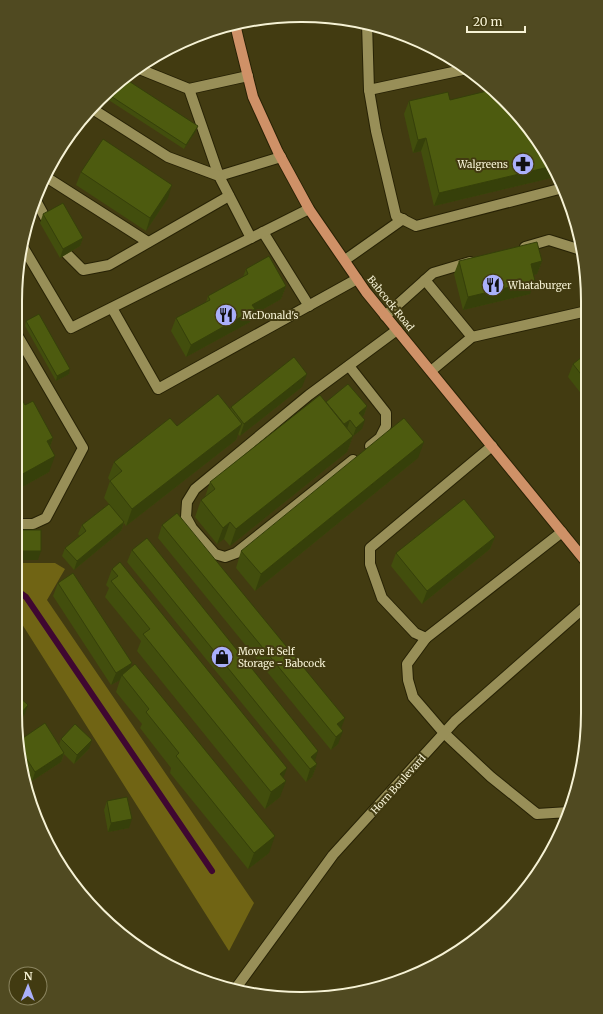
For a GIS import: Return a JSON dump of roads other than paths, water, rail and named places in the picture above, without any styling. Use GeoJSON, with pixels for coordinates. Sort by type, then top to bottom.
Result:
{"type":"FeatureCollection","features":[{"type":"Feature","properties":{"kind":"main road","name":"Babcock Road"},"geometry":{"type":"LineString","coordinates":[[237,30],[253,97],[281,157],[310,209],[366,292],[581,556]]}},
{"type":"Feature","properties":{"kind":"street"},"geometry":{"type":"LineString","coordinates":[[367,30],[369,90],[376,131],[396,216],[416,226],[557,189]]}},
{"type":"Feature","properties":{"kind":"street"},"geometry":{"type":"LineString","coordinates":[[144,71],[189,89],[248,76]]}},
{"type":"Feature","properties":{"kind":"street"},"geometry":{"type":"LineString","coordinates":[[369,90],[459,71]]}},
{"type":"Feature","properties":{"kind":"street"},"geometry":{"type":"LineString","coordinates":[[189,89],[219,176],[251,238]]}},
{"type":"Feature","properties":{"kind":"street"},"geometry":{"type":"LineString","coordinates":[[96,112],[168,157],[219,176],[281,157]]}},
{"type":"Feature","properties":{"kind":"street"},"geometry":{"type":"LineString","coordinates":[[50,180],[148,242]]}},
{"type":"Feature","properties":{"kind":"street"},"geometry":{"type":"LineString","coordinates":[[67,254],[83,270],[109,265],[229,196]]}},
{"type":"Feature","properties":{"kind":"street"},"geometry":{"type":"LineString","coordinates":[[39,206],[46,219]]}},
{"type":"Feature","properties":{"kind":"street"},"geometry":{"type":"LineString","coordinates":[[26,252],[71,328],[310,209]]}},
{"type":"Feature","properties":{"kind":"street"},"geometry":{"type":"LineString","coordinates":[[345,260],[403,219]]}},
{"type":"Feature","properties":{"kind":"street"},"geometry":{"type":"LineString","coordinates":[[263,232],[309,306]]}},
{"type":"Feature","properties":{"kind":"street"},"geometry":{"type":"LineString","coordinates":[[513,250],[549,240],[576,249]]}},
{"type":"Feature","properties":{"kind":"street"},"geometry":{"type":"LineString","coordinates":[[385,316],[433,273],[477,260]]}},
{"type":"Feature","properties":{"kind":"street"},"geometry":{"type":"LineString","coordinates":[[112,308],[158,390],[357,279]]}},
{"type":"Feature","properties":{"kind":"street"},"geometry":{"type":"LineString","coordinates":[[425,280],[472,337]]}},
{"type":"Feature","properties":{"kind":"street"},"geometry":{"type":"LineString","coordinates":[[431,371],[472,337],[581,312]]}},
{"type":"Feature","properties":{"kind":"street"},"geometry":{"type":"LineString","coordinates":[[349,366],[386,413],[386,426],[380,438],[236,553],[225,557],[215,554],[192,528],[186,517],[187,502],[195,489],[309,395],[397,330]]}},
{"type":"Feature","properties":{"kind":"street"},"geometry":{"type":"LineString","coordinates":[[22,343],[83,448],[46,518],[34,524],[22,524]]}},
{"type":"Feature","properties":{"kind":"street"},"geometry":{"type":"LineString","coordinates":[[426,638],[416,633],[382,598],[370,564],[370,548],[492,446]]}},
{"type":"Feature","properties":{"kind":"street"},"geometry":{"type":"LineString","coordinates":[[562,532],[426,638],[407,664],[408,680],[413,697],[444,733],[491,777],[537,814],[562,812]]}},
{"type":"Feature","properties":{"kind":"street","name":"Horn Boulevard"},"geometry":{"type":"LineString","coordinates":[[238,985],[333,855],[444,733],[455,721],[581,610]]}},
{"type":"Feature","properties":{"kind":"waterway"},"geometry":{"type":"LineString","coordinates":[[22,594],[26,597],[212,871]]}},
{"type":"Feature","properties":{"kind":"place","name":"Walgreens"},"geometry":{"type":"Point","coordinates":[523,164]}},
{"type":"Feature","properties":{"kind":"place","name":"Whataburger"},"geometry":{"type":"Point","coordinates":[493,285]}},
{"type":"Feature","properties":{"kind":"place","name":"McDonald's"},"geometry":{"type":"Point","coordinates":[226,315]}},
{"type":"Feature","properties":{"kind":"place","name":"Move It Self Storage - Babcock"},"geometry":{"type":"Point","coordinates":[222,657]}}]}
